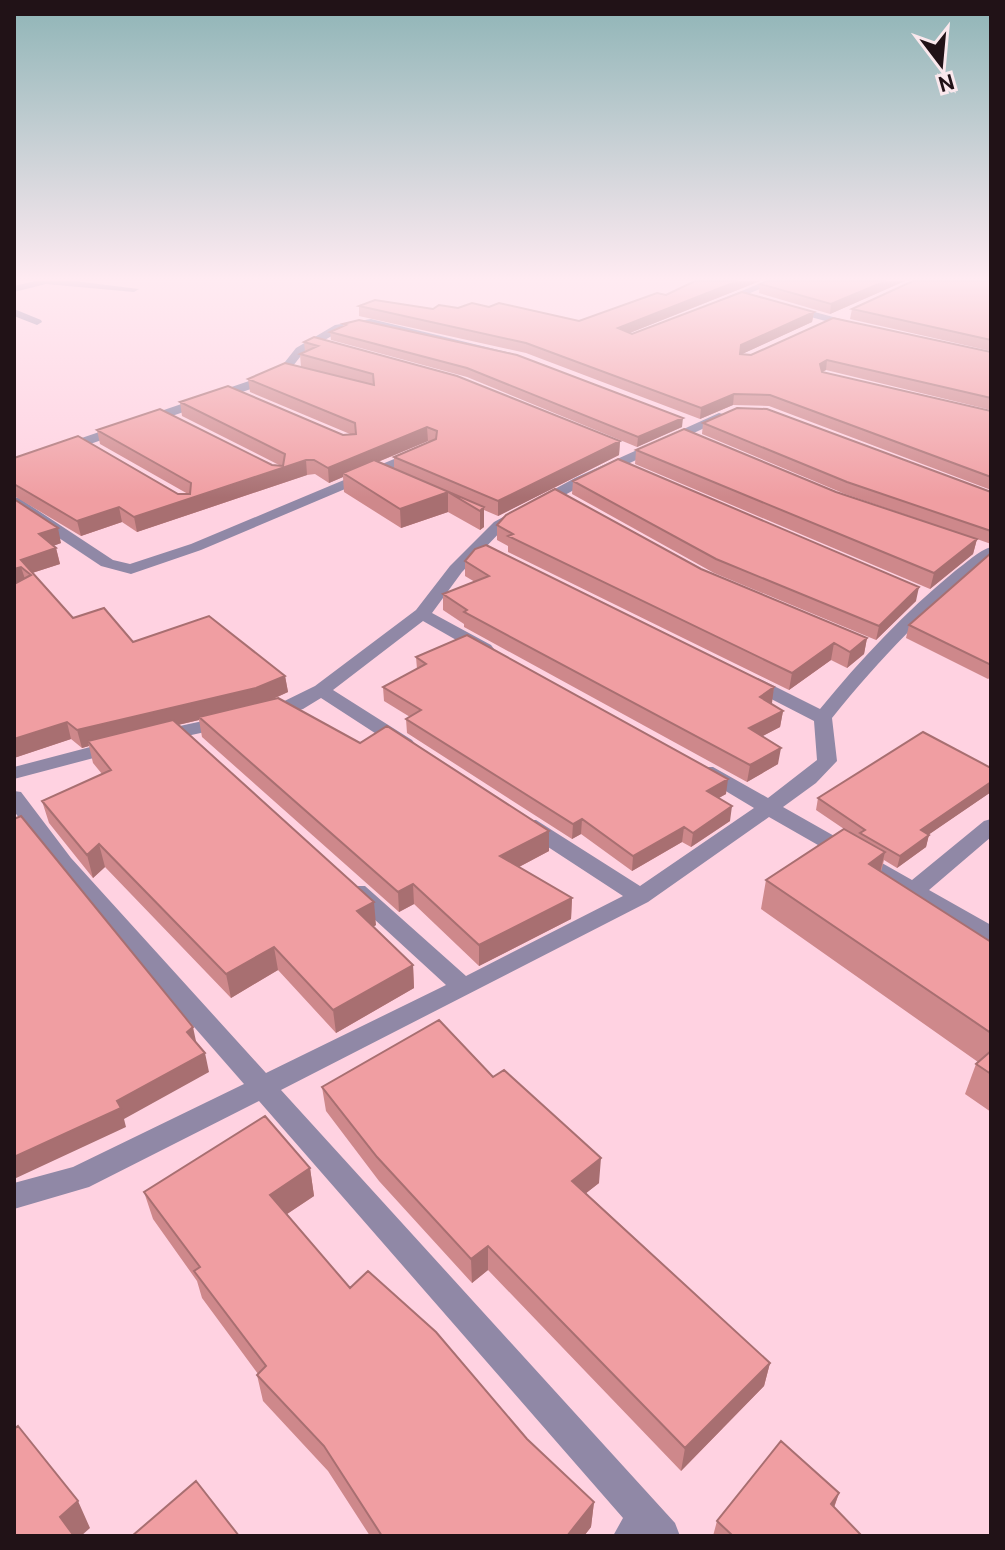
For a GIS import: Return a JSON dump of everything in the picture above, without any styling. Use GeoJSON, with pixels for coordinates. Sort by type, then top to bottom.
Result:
{"type":"FeatureCollection","features":[{"type":"Feature","properties":{"kind":"street"},"geometry":{"type":"LineString","coordinates":[[14,466],[91,448],[172,419],[285,369],[297,353]]}},
{"type":"Feature","properties":{"kind":"street"},"geometry":{"type":"LineString","coordinates":[[502,353],[521,358]]}},
{"type":"Feature","properties":{"kind":"street"},"geometry":{"type":"LineString","coordinates":[[285,369],[299,373]]}},
{"type":"Feature","properties":{"kind":"street"},"geometry":{"type":"LineString","coordinates":[[231,392],[244,398]]}},
{"type":"Feature","properties":{"kind":"street"},"geometry":{"type":"LineString","coordinates":[[14,773],[180,731],[278,711],[321,690],[422,614],[484,549],[492,522],[562,498],[630,452],[694,434],[744,410]]}},
{"type":"Feature","properties":{"kind":"street"},"geometry":{"type":"LineString","coordinates":[[678,419],[694,434]]}},
{"type":"Feature","properties":{"kind":"street"},"geometry":{"type":"LineString","coordinates":[[14,501],[107,563],[131,569],[383,474],[429,448]]}},
{"type":"Feature","properties":{"kind":"street"},"geometry":{"type":"LineString","coordinates":[[616,464],[645,476]]}},
{"type":"Feature","properties":{"kind":"street"},"geometry":{"type":"LineString","coordinates":[[14,1196],[79,1178],[464,988],[640,897],[770,806],[827,761],[823,718],[870,647],[908,624],[923,595],[987,551]]}},
{"type":"Feature","properties":{"kind":"street"},"geometry":{"type":"LineString","coordinates":[[422,614],[506,660]]}},
{"type":"Feature","properties":{"kind":"street"},"geometry":{"type":"LineString","coordinates":[[740,677],[823,718]]}},
{"type":"Feature","properties":{"kind":"street"},"geometry":{"type":"LineString","coordinates":[[321,690],[427,759]]}},
{"type":"Feature","properties":{"kind":"street"},"geometry":{"type":"LineString","coordinates":[[180,731],[204,752]]}},
{"type":"Feature","properties":{"kind":"street"},"geometry":{"type":"LineString","coordinates":[[686,760],[991,936]]}},
{"type":"Feature","properties":{"kind":"street"},"geometry":{"type":"LineString","coordinates":[[14,797],[63,863],[646,1530]]}},
{"type":"Feature","properties":{"kind":"street"},"geometry":{"type":"LineString","coordinates":[[507,810],[640,897]]}},
{"type":"Feature","properties":{"kind":"street"},"geometry":{"type":"LineString","coordinates":[[913,891],[991,826]]}},
{"type":"Feature","properties":{"kind":"street"},"geometry":{"type":"LineString","coordinates":[[346,881],[464,988]]}},
{"type":"Feature","properties":{"kind":"building"},"geometry":{"type":"Polygon","coordinates":[[[374,353],[457,376],[620,441],[498,501],[394,457],[436,439],[437,431],[427,427],[328,468],[314,460],[306,460],[134,517],[119,507],[77,521],[14,484],[14,458],[78,436],[178,494],[190,494],[191,483],[97,430],[160,409],[272,465],[283,466],[285,454],[180,402],[228,386],[343,435],[356,434],[355,423],[248,379],[285,363],[374,385],[373,374],[300,354],[374,353]]]}},
{"type":"Feature","properties":{"kind":"building"},"geometry":{"type":"Polygon","coordinates":[[[411,353],[517,355],[683,418],[638,437],[467,368],[411,353]]]}},
{"type":"Feature","properties":{"kind":"building"},"geometry":{"type":"Polygon","coordinates":[[[554,353],[991,353],[991,398],[827,360],[820,364],[822,372],[991,411],[991,477],[770,395],[734,394],[701,408],[554,353]]]}},
{"type":"Feature","properties":{"kind":"building"},"geometry":{"type":"Polygon","coordinates":[[[737,408],[767,409],[991,492],[991,531],[847,482],[703,423],[737,408]]]}},
{"type":"Feature","properties":{"kind":"building"},"geometry":{"type":"Polygon","coordinates":[[[684,429],[836,492],[977,539],[934,573],[636,450],[684,429]]]}},
{"type":"Feature","properties":{"kind":"building"},"geometry":{"type":"Polygon","coordinates":[[[618,459],[919,587],[879,626],[716,559],[573,481],[618,459]]]}},
{"type":"Feature","properties":{"kind":"building"},"geometry":{"type":"Polygon","coordinates":[[[374,460],[484,507],[480,511],[448,492],[400,509],[343,473],[374,460]]]}},
{"type":"Feature","properties":{"kind":"building"},"geometry":{"type":"Polygon","coordinates":[[[555,489],[701,569],[867,638],[850,652],[834,643],[792,673],[508,536],[513,534],[497,525],[506,515],[555,489]]]}},
{"type":"Feature","properties":{"kind":"building"},"geometry":{"type":"Polygon","coordinates":[[[14,499],[58,528],[39,534],[56,548],[21,560],[73,618],[104,608],[133,642],[209,616],[285,676],[256,688],[77,730],[67,722],[14,739],[14,584],[31,575],[21,567],[14,569],[14,499]]]}},
{"type":"Feature","properties":{"kind":"building"},"geometry":{"type":"Polygon","coordinates":[[[486,545],[774,687],[760,697],[783,711],[749,728],[781,748],[750,765],[464,612],[467,610],[443,594],[489,576],[465,561],[475,549],[486,545]]]}},
{"type":"Feature","properties":{"kind":"building"},"geometry":{"type":"Polygon","coordinates":[[[991,553],[991,665],[909,625],[991,553]]]}},
{"type":"Feature","properties":{"kind":"building"},"geometry":{"type":"Polygon","coordinates":[[[467,635],[728,779],[707,791],[732,806],[693,833],[684,827],[633,856],[582,819],[573,824],[406,719],[421,710],[383,687],[426,664],[416,657],[467,635]]]}},
{"type":"Feature","properties":{"kind":"building"},"geometry":{"type":"Polygon","coordinates":[[[278,698],[360,743],[387,726],[549,831],[500,856],[572,898],[479,945],[413,884],[398,892],[199,717],[278,698]]]}},
{"type":"Feature","properties":{"kind":"building"},"geometry":{"type":"Polygon","coordinates":[[[173,720],[374,902],[357,911],[413,965],[333,1010],[274,947],[226,974],[99,844],[87,855],[42,801],[111,770],[88,741],[173,720]]]}},
{"type":"Feature","properties":{"kind":"building"},"geometry":{"type":"Polygon","coordinates":[[[923,732],[991,768],[991,782],[921,830],[929,835],[900,856],[860,833],[865,830],[818,798],[923,732]]]}},
{"type":"Feature","properties":{"kind":"building"},"geometry":{"type":"Polygon","coordinates":[[[21,816],[193,1027],[187,1032],[205,1053],[117,1101],[121,1108],[14,1157],[14,819],[21,816]]]}},
{"type":"Feature","properties":{"kind":"building"},"geometry":{"type":"Polygon","coordinates":[[[844,829],[885,852],[869,864],[991,942],[991,1033],[766,880],[844,829]]]}},
{"type":"Feature","properties":{"kind":"building"},"geometry":{"type":"Polygon","coordinates":[[[439,1020],[493,1077],[504,1070],[601,1158],[572,1181],[770,1363],[685,1448],[488,1246],[471,1259],[377,1157],[322,1087],[439,1020]]]}},
{"type":"Feature","properties":{"kind":"building"},"geometry":{"type":"Polygon","coordinates":[[[991,1051],[991,1074],[976,1064],[991,1051]]]}},
{"type":"Feature","properties":{"kind":"building"},"geometry":{"type":"Polygon","coordinates":[[[265,1116],[310,1168],[270,1195],[350,1288],[368,1271],[436,1332],[527,1439],[594,1502],[567,1536],[382,1536],[324,1446],[257,1375],[266,1366],[194,1271],[200,1267],[144,1192],[265,1116]]]}},
{"type":"Feature","properties":{"kind":"building"},"geometry":{"type":"Polygon","coordinates":[[[18,1426],[78,1501],[60,1517],[74,1536],[14,1536],[14,1429],[18,1426]]]}},
{"type":"Feature","properties":{"kind":"building"},"geometry":{"type":"Polygon","coordinates":[[[781,1441],[839,1493],[831,1504],[862,1536],[733,1536],[717,1521],[781,1441]]]}},
{"type":"Feature","properties":{"kind":"building"},"geometry":{"type":"Polygon","coordinates":[[[196,1481],[239,1536],[132,1536],[196,1481]]]}}]}
